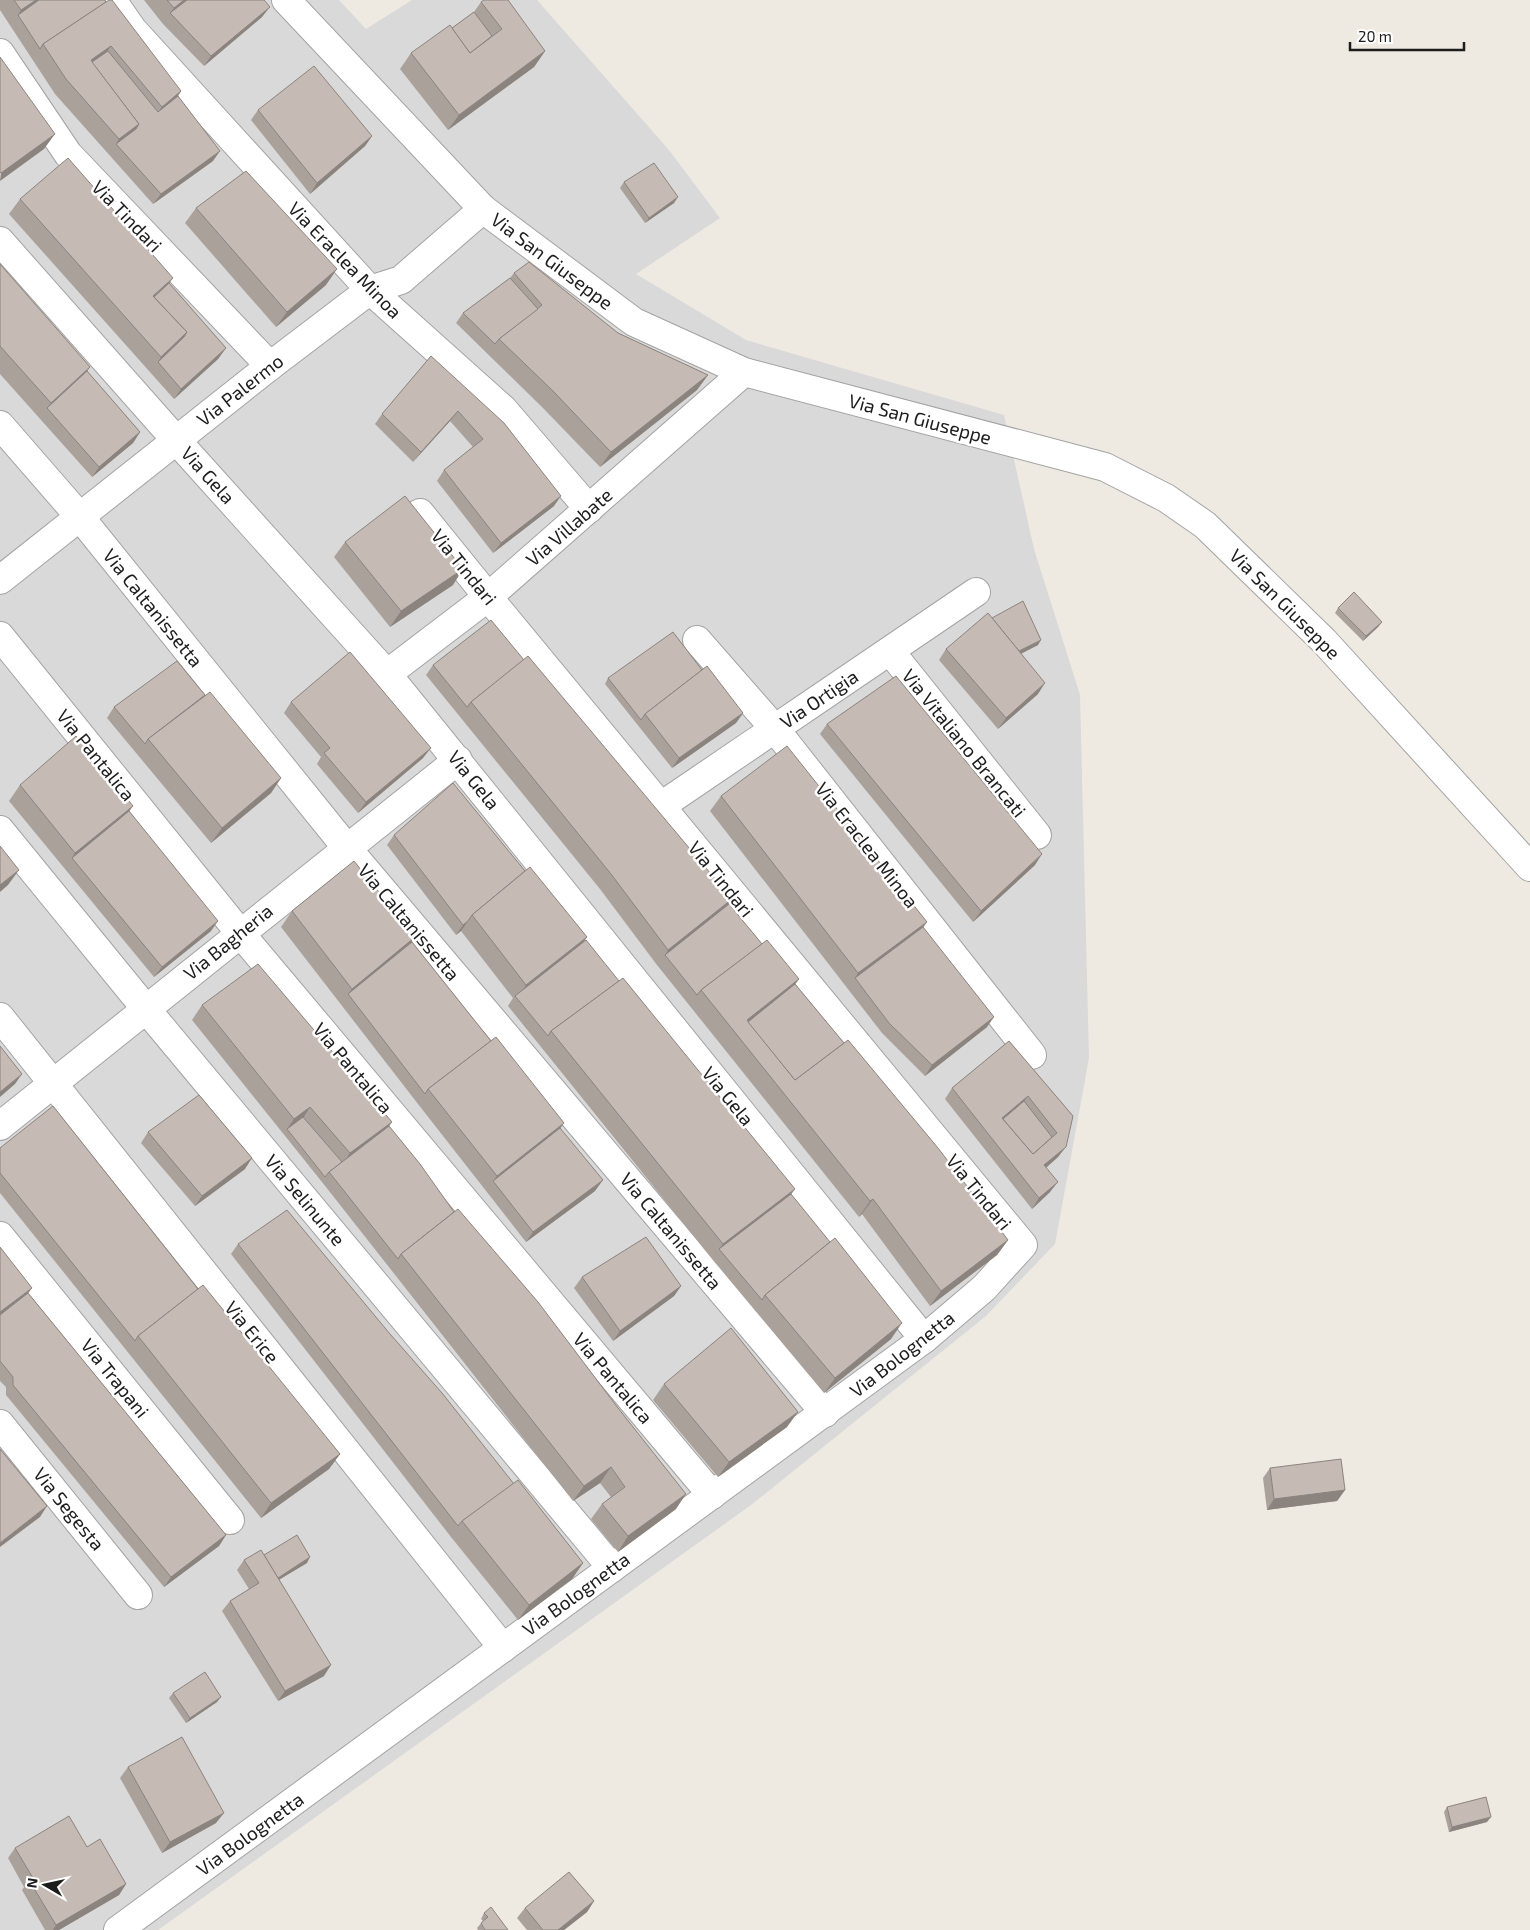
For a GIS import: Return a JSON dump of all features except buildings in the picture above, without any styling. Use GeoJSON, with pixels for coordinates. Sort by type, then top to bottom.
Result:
{"type":"FeatureCollection","features":[{"type":"Feature","properties":{"kind":"street","name":"Via Eraclea Minoa"},"geometry":{"type":"LineString","coordinates":[[112,0],[133,30],[370,290],[503,409],[589,509]]}},
{"type":"Feature","properties":{"kind":"street","name":"Via San Giuseppe"},"geometry":{"type":"LineString","coordinates":[[286,0],[483,209],[634,322],[744,372],[1106,468],[1166,498],[1205,525],[1324,641],[1530,867]]}},
{"type":"Feature","properties":{"kind":"street","name":"Via Tindari"},"geometry":{"type":"LineString","coordinates":[[0,53],[68,154],[270,366]]}},
{"type":"Feature","properties":{"kind":"street","name":"Via Palermo"},"geometry":{"type":"LineString","coordinates":[[0,580],[270,366],[370,290],[401,280],[483,209]]}},
{"type":"Feature","properties":{"kind":"street","name":"Via Gela"},"geometry":{"type":"LineString","coordinates":[[0,241],[387,674],[924,1340]]}},
{"type":"Feature","properties":{"kind":"street","name":"Via Villabate"},"geometry":{"type":"LineString","coordinates":[[387,674],[488,598],[744,372]]}},
{"type":"Feature","properties":{"kind":"street","name":"Via Caltanissetta"},"geometry":{"type":"LineString","coordinates":[[0,425],[80,517],[346,848],[824,1413]]}},
{"type":"Feature","properties":{"kind":"street","name":"Via Tindari"},"geometry":{"type":"LineString","coordinates":[[420,513],[488,598],[1023,1245]]}},
{"type":"Feature","properties":{"kind":"street","name":"Via Ortigia"},"geometry":{"type":"LineString","coordinates":[[661,806],[976,592]]}},
{"type":"Feature","properties":{"kind":"street","name":"Via Pantalica"},"geometry":{"type":"LineString","coordinates":[[0,636],[240,933],[712,1495]]}},
{"type":"Feature","properties":{"kind":"street","name":"Via Eraclea Minoa"},"geometry":{"type":"LineString","coordinates":[[697,640],[776,729],[1032,1055]]}},
{"type":"Feature","properties":{"kind":"street","name":"Via Vitaliano Brancati"},"geometry":{"type":"LineString","coordinates":[[890,651],[1037,835]]}},
{"type":"Feature","properties":{"kind":"street","name":"Via Bagheria"},"geometry":{"type":"LineString","coordinates":[[0,1126],[458,760]]}},
{"type":"Feature","properties":{"kind":"street","name":"Via Selinunte"},"geometry":{"type":"LineString","coordinates":[[0,830],[612,1568]]}},
{"type":"Feature","properties":{"kind":"street","name":"Via Erice"},"geometry":{"type":"LineString","coordinates":[[0,1017],[503,1648]]}},
{"type":"Feature","properties":{"kind":"street","name":"Via Trapani"},"geometry":{"type":"LineString","coordinates":[[0,1236],[230,1520]]}},
{"type":"Feature","properties":{"kind":"street","name":"Via Bolognetta"},"geometry":{"type":"LineString","coordinates":[[118,1930],[924,1340],[984,1288],[1023,1245]]}},
{"type":"Feature","properties":{"kind":"street","name":"Via Segesta"},"geometry":{"type":"LineString","coordinates":[[0,1424],[138,1595]]}},
{"type":"Feature","properties":{"kind":"shaded area"},"geometry":{"type":"Polygon","coordinates":[[[0,0],[339,0],[366,29],[412,0],[537,0],[669,150],[720,218],[636,274],[746,340],[1004,415],[1034,549],[1080,695],[1089,1058],[1055,1244],[986,1316],[751,1505],[158,1930],[0,1930],[0,0]]]}}]}
